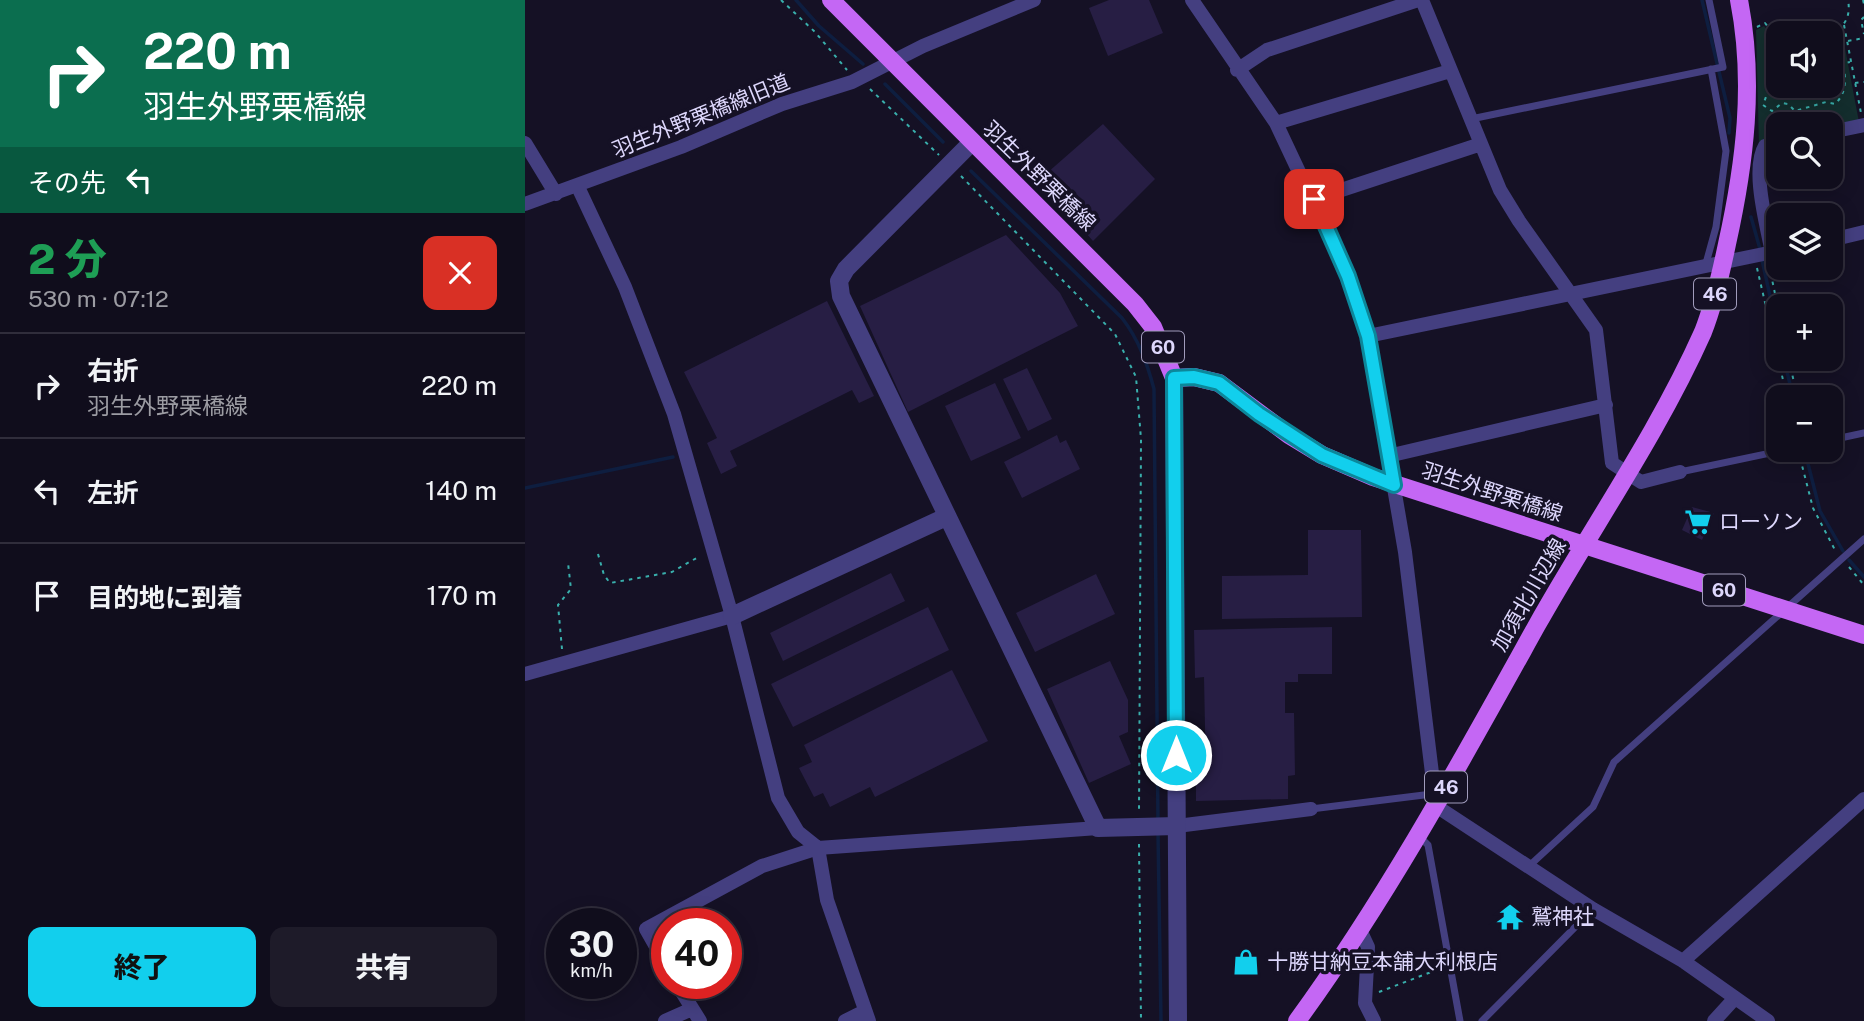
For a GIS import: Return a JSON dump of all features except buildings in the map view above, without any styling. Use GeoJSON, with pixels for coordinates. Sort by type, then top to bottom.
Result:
{"type":"FeatureCollection","features":[{"type":"Feature","properties":{"kind":"main road","name":"羽生外野栗橋線"},"geometry":{"type":"LineString","coordinates":[[831,0],[1135,304],[1153,327],[1174,378],[1194,377],[1219,383],[1269,421],[1322,455],[1394,485],[1864,635]]}},
{"type":"Feature","properties":{"kind":"main road","name":"加須北川辺線"},"geometry":{"type":"LineString","coordinates":[[1297,1021],[1360,930],[1419,836],[1434,800],[1456,768],[1584,545],[1628,476],[1704,328],[1714,265],[1741,181],[1747,124],[1747,75],[1739,0]]}},
{"type":"Feature","properties":{"kind":"street","name":"羽生外野栗橋線旧道"},"geometry":{"type":"LineString","coordinates":[[525,204],[578,187],[782,104],[856,80],[1034,0]]}},
{"type":"Feature","properties":{"kind":"street"},"geometry":{"type":"LineString","coordinates":[[1237,69],[1267,50],[1420,0],[1508,204],[1596,330],[1612,463],[1628,476],[1645,482],[1680,472]]}},
{"type":"Feature","properties":{"kind":"street"},"geometry":{"type":"LineString","coordinates":[[1197,1],[1237,69],[1276,123],[1348,276],[1368,336],[1405,552],[1434,800],[1527,867],[1683,961],[1768,1021]]}},
{"type":"Feature","properties":{"kind":"street"},"geometry":{"type":"LineString","coordinates":[[1276,123],[1450,71]]}},
{"type":"Feature","properties":{"kind":"street"},"geometry":{"type":"LineString","coordinates":[[1843,129],[1863,125]]}},
{"type":"Feature","properties":{"kind":"street"},"geometry":{"type":"LineString","coordinates":[[972,142],[846,269],[839,281],[841,296],[1098,828]]}},
{"type":"Feature","properties":{"kind":"street"},"geometry":{"type":"LineString","coordinates":[[525,143],[556,194]]}},
{"type":"Feature","properties":{"kind":"street"},"geometry":{"type":"LineString","coordinates":[[1314,199],[1481,144]]}},
{"type":"Feature","properties":{"kind":"street"},"geometry":{"type":"LineString","coordinates":[[1766,146],[1762,151],[1759,173],[1766,244]]}},
{"type":"Feature","properties":{"kind":"street"},"geometry":{"type":"LineString","coordinates":[[578,187],[625,287],[674,414],[732,616],[778,798],[798,832],[818,848],[827,900],[867,1016],[845,1021]]}},
{"type":"Feature","properties":{"kind":"street"},"geometry":{"type":"LineString","coordinates":[[1843,237],[1864,232]]}},
{"type":"Feature","properties":{"kind":"street"},"geometry":{"type":"LineString","coordinates":[[1368,336],[1766,254]]}},
{"type":"Feature","properties":{"kind":"street"},"geometry":{"type":"LineString","coordinates":[[1174,378],[1178,1021]]}},
{"type":"Feature","properties":{"kind":"street"},"geometry":{"type":"LineString","coordinates":[[1388,456],[1606,405]]}},
{"type":"Feature","properties":{"kind":"street"},"geometry":{"type":"LineString","coordinates":[[525,674],[732,616],[946,517]]}},
{"type":"Feature","properties":{"kind":"street"},"geometry":{"type":"LineString","coordinates":[[1429,760],[1437,765],[1456,768]]}},
{"type":"Feature","properties":{"kind":"street"},"geometry":{"type":"LineString","coordinates":[[1683,961],[1864,799]]}},
{"type":"Feature","properties":{"kind":"street"},"geometry":{"type":"LineString","coordinates":[[685,908],[762,866],[818,848],[1098,828],[1177,826],[1311,809]]}},
{"type":"Feature","properties":{"kind":"street"},"geometry":{"type":"LineString","coordinates":[[1360,930],[1368,947],[1364,998],[1374,1021]]}},
{"type":"Feature","properties":{"kind":"street"},"geometry":{"type":"LineString","coordinates":[[1714,1021],[1735,998]]}},
{"type":"Feature","properties":{"kind":"street"},"geometry":{"type":"LineString","coordinates":[[665,1021],[696,1015],[686,999]]}},
{"type":"Feature","properties":{"kind":"lane"},"geometry":{"type":"LineString","coordinates":[[1470,119],[1723,67],[1709,0]]}},
{"type":"Feature","properties":{"kind":"lane"},"geometry":{"type":"LineString","coordinates":[[1714,265],[1726,151],[1715,68]]}},
{"type":"Feature","properties":{"kind":"lane"},"geometry":{"type":"LineString","coordinates":[[1843,437],[1864,433]]}},
{"type":"Feature","properties":{"kind":"lane"},"geometry":{"type":"LineString","coordinates":[[1680,472],[1766,454]]}},
{"type":"Feature","properties":{"kind":"lane"},"geometry":{"type":"LineString","coordinates":[[1527,867],[1593,807],[1614,762],[1864,539]]}},
{"type":"Feature","properties":{"kind":"lane"},"geometry":{"type":"LineString","coordinates":[[1311,809],[1434,800]]}},
{"type":"Feature","properties":{"kind":"lane"},"geometry":{"type":"LineString","coordinates":[[1419,836],[1428,845],[1460,1021]]}},
{"type":"Feature","properties":{"kind":"lane"},"geometry":{"type":"LineString","coordinates":[[1482,1021],[1593,909]]}},
{"type":"Feature","properties":{"kind":"path"},"geometry":{"type":"LineString","coordinates":[[781,0],[844,63],[856,80],[950,165],[1115,334],[1136,377],[1141,439],[1141,1021]]}},
{"type":"Feature","properties":{"kind":"path"},"geometry":{"type":"LineString","coordinates":[[1848,0],[1850,8],[1843,25],[1863,125]]}},
{"type":"Feature","properties":{"kind":"path"},"geometry":{"type":"LineString","coordinates":[[1863,0],[1864,4]]}},
{"type":"Feature","properties":{"kind":"path"},"geometry":{"type":"LineString","coordinates":[[1864,17],[1861,20],[1864,34]]}},
{"type":"Feature","properties":{"kind":"path"},"geometry":{"type":"LineString","coordinates":[[1754,30],[1766,24]]}},
{"type":"Feature","properties":{"kind":"path"},"geometry":{"type":"LineString","coordinates":[[1847,42],[1864,38]]}},
{"type":"Feature","properties":{"kind":"path"},"geometry":{"type":"LineString","coordinates":[[1843,94],[1843,63],[1850,61]]}},
{"type":"Feature","properties":{"kind":"path"},"geometry":{"type":"LineString","coordinates":[[1855,83],[1864,82]]}},
{"type":"Feature","properties":{"kind":"path"},"geometry":{"type":"LineString","coordinates":[[1766,97],[1763,105],[1772,111],[1782,103],[1788,104],[1795,111],[1826,102],[1835,104],[1841,98]]}},
{"type":"Feature","properties":{"kind":"path"},"geometry":{"type":"LineString","coordinates":[[1771,280],[1785,385]]}},
{"type":"Feature","properties":{"kind":"path"},"geometry":{"type":"LineString","coordinates":[[1801,462],[1821,527],[1842,559],[1864,585]]}},
{"type":"Feature","properties":{"kind":"path"},"geometry":{"type":"LineString","coordinates":[[599,554],[604,575],[610,583],[672,572],[713,549]]}},
{"type":"Feature","properties":{"kind":"path"},"geometry":{"type":"LineString","coordinates":[[563,664],[558,605],[571,589],[568,563]]}},
{"type":"Feature","properties":{"kind":"path"},"geometry":{"type":"LineString","coordinates":[[1364,998],[1450,966]]}},
{"type":"Feature","properties":{"kind":"green space"},"geometry":{"type":"Polygon","coordinates":[[[1764,26],[1766,28],[1766,98],[1843,98],[1843,37],[1859,122],[1843,125],[1843,112],[1766,112],[1766,143],[1759,146],[1756,30],[1764,26]]]}},
{"type":"Feature","properties":{"kind":"waterway"},"geometry":{"type":"LineString","coordinates":[[796,0],[819,26],[863,64]]}},
{"type":"Feature","properties":{"kind":"waterway"},"geometry":{"type":"LineString","coordinates":[[1702,0],[1730,118],[1729,133]]}},
{"type":"Feature","properties":{"kind":"waterway"},"geometry":{"type":"LineString","coordinates":[[885,84],[943,142]]}},
{"type":"Feature","properties":{"kind":"waterway"},"geometry":{"type":"LineString","coordinates":[[971,171],[1122,318],[1138,343],[1154,389],[1158,822]]}},
{"type":"Feature","properties":{"kind":"waterway"},"geometry":{"type":"LineString","coordinates":[[1751,217],[1760,249]]}},
{"type":"Feature","properties":{"kind":"waterway"},"geometry":{"type":"LineString","coordinates":[[1762,260],[1770,294]]}},
{"type":"Feature","properties":{"kind":"waterway"},"geometry":{"type":"LineString","coordinates":[[1787,371],[1790,385]]}},
{"type":"Feature","properties":{"kind":"waterway"},"geometry":{"type":"LineString","coordinates":[[525,488],[673,457]]}},
{"type":"Feature","properties":{"kind":"waterway"},"geometry":{"type":"LineString","coordinates":[[1808,462],[1820,511],[1843,551]]}},
{"type":"Feature","properties":{"kind":"waterway"},"geometry":{"type":"LineString","coordinates":[[1849,560],[1864,577]]}},
{"type":"Feature","properties":{"kind":"waterway"},"geometry":{"type":"LineString","coordinates":[[1158,833],[1161,1021]]}},
{"type":"Feature","properties":{"kind":"place","name":"ローソン"},"geometry":{"type":"Point","coordinates":[1698,522]}},
{"type":"Feature","properties":{"kind":"place","name":"鷲神社"},"geometry":{"type":"Point","coordinates":[1510,917]}},
{"type":"Feature","properties":{"kind":"place","name":"十勝甘納豆本舗大利根店"},"geometry":{"type":"Point","coordinates":[1246,962]}},
{"type":"Feature","properties":{"kind":"route"},"geometry":{"type":"LineString","coordinates":[[1176,755],[1174,378],[1194,377],[1219,383],[1289,435],[1322,455],[1394,485],[1368,336],[1348,276],[1314,199]]}}]}
